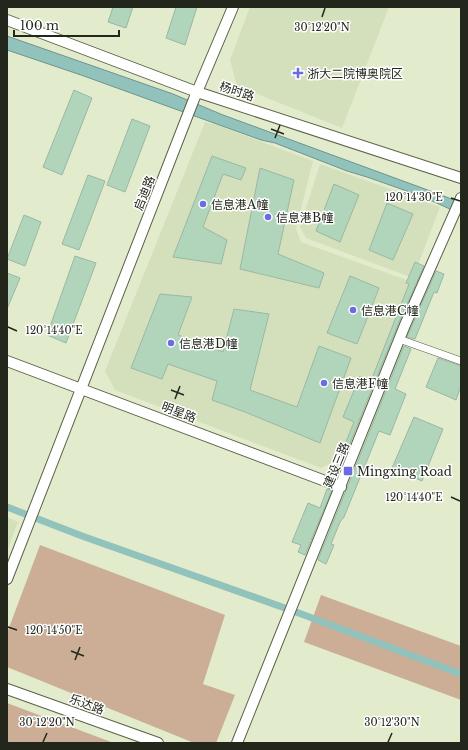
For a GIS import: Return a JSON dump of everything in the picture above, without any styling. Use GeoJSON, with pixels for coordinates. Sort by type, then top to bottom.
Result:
{"type":"FeatureCollection","features":[{"type":"Feature","properties":{"kind":"street","name":"启迪路"},"geometry":{"type":"LineString","coordinates":[[7,579],[196,96],[233,7]]}},
{"type":"Feature","properties":{"kind":"street","name":"杨时路"},"geometry":{"type":"LineString","coordinates":[[7,20],[196,96],[461,178]]}},
{"type":"Feature","properties":{"kind":"street","name":"建设三路"},"geometry":{"type":"LineString","coordinates":[[237,743],[400,340],[461,198]]}},
{"type":"Feature","properties":{"kind":"street"},"geometry":{"type":"LineString","coordinates":[[400,340],[461,361]]}},
{"type":"Feature","properties":{"kind":"street","name":"明星路"},"geometry":{"type":"LineString","coordinates":[[7,361],[341,487]]}},
{"type":"Feature","properties":{"kind":"street","name":"乐达路"},"geometry":{"type":"LineString","coordinates":[[7,689],[158,743]]}},
{"type":"Feature","properties":{"kind":"shaded area","name":"浙大二院博奥院区"},"geometry":{"type":"Polygon","coordinates":[[[250,7],[389,7],[342,128],[237,86],[230,60],[250,7]]]}},
{"type":"Feature","properties":{"kind":"shaded area"},"geometry":{"type":"Polygon","coordinates":[[[205,122],[217,125],[313,161],[296,229],[301,242],[412,282],[342,458],[321,468],[115,390],[105,371],[205,122]]]}},
{"type":"Feature","properties":{"kind":"shaded area"},"geometry":{"type":"Polygon","coordinates":[[[320,164],[440,207],[413,278],[306,238],[300,227],[320,164]]]}},
{"type":"Feature","properties":{"kind":"shaded area"},"geometry":{"type":"Polygon","coordinates":[[[7,517],[18,522],[7,551],[7,517]]]}},
{"type":"Feature","properties":{"kind":"shaded area"},"geometry":{"type":"Polygon","coordinates":[[[40,545],[225,615],[203,684],[235,695],[216,743],[194,743],[7,667],[7,633],[40,545]]]}},
{"type":"Feature","properties":{"kind":"shaded area"},"geometry":{"type":"Polygon","coordinates":[[[321,595],[461,646],[461,700],[304,642],[321,595]]]}},
{"type":"Feature","properties":{"kind":"shaded area"},"geometry":{"type":"Polygon","coordinates":[[[7,703],[114,743],[7,743],[7,703]]]}},
{"type":"Feature","properties":{"kind":"water"},"geometry":{"type":"Polygon","coordinates":[[[7,36],[173,94],[223,115],[444,196],[461,203],[461,214],[421,196],[347,171],[275,143],[261,140],[7,50],[7,36]]]}},
{"type":"Feature","properties":{"kind":"building"},"geometry":{"type":"Polygon","coordinates":[[[113,7],[133,7],[126,28],[108,22],[113,7]]]}},
{"type":"Feature","properties":{"kind":"building"},"geometry":{"type":"Polygon","coordinates":[[[176,7],[197,7],[185,45],[166,38],[176,7]]]}},
{"type":"Feature","properties":{"kind":"building"},"geometry":{"type":"Polygon","coordinates":[[[74,90],[92,98],[62,175],[43,167],[74,90]]]}},
{"type":"Feature","properties":{"kind":"building"},"geometry":{"type":"Polygon","coordinates":[[[132,119],[150,126],[125,192],[107,185],[132,119]]]}},
{"type":"Feature","properties":{"kind":"building","name":"信息港A幢"},"geometry":{"type":"Polygon","coordinates":[[[212,156],[246,168],[241,180],[223,174],[203,227],[227,240],[221,264],[173,257],[212,156]]]}},
{"type":"Feature","properties":{"kind":"building","name":"信息港B幢"},"geometry":{"type":"Polygon","coordinates":[[[260,168],[294,180],[278,254],[324,273],[319,288],[240,269],[260,168]]]}},
{"type":"Feature","properties":{"kind":"building"},"geometry":{"type":"Polygon","coordinates":[[[88,175],[105,181],[79,250],[62,244],[88,175]]]}},
{"type":"Feature","properties":{"kind":"building"},"geometry":{"type":"Polygon","coordinates":[[[334,184],[359,195],[340,242],[316,231],[334,184]]]}},
{"type":"Feature","properties":{"kind":"building"},"geometry":{"type":"Polygon","coordinates":[[[387,203],[413,214],[393,260],[369,250],[387,203]]]}},
{"type":"Feature","properties":{"kind":"building"},"geometry":{"type":"Polygon","coordinates":[[[24,215],[41,222],[25,266],[7,259],[24,215]]]}},
{"type":"Feature","properties":{"kind":"building"},"geometry":{"type":"Polygon","coordinates":[[[75,256],[96,263],[66,343],[47,335],[75,256]]]}},
{"type":"Feature","properties":{"kind":"building"},"geometry":{"type":"Polygon","coordinates":[[[415,262],[424,266],[399,322],[336,478],[332,477],[354,422],[343,417],[360,376],[371,381],[409,284],[406,283],[415,262]]]}},
{"type":"Feature","properties":{"kind":"building"},"geometry":{"type":"Polygon","coordinates":[[[436,271],[444,274],[437,293],[434,292],[415,339],[407,337],[436,271]]]}},
{"type":"Feature","properties":{"kind":"building"},"geometry":{"type":"Polygon","coordinates":[[[7,273],[20,278],[7,309],[7,273]]]}},
{"type":"Feature","properties":{"kind":"building","name":"信息港C幢"},"geometry":{"type":"Polygon","coordinates":[[[350,276],[379,288],[357,344],[327,333],[350,276]]]}},
{"type":"Feature","properties":{"kind":"building"},"geometry":{"type":"Polygon","coordinates":[[[160,294],[192,297],[178,335],[223,352],[234,309],[269,314],[250,390],[297,407],[319,346],[351,358],[320,443],[212,400],[217,381],[168,364],[162,379],[131,368],[160,294]]]}},
{"type":"Feature","properties":{"kind":"building"},"geometry":{"type":"Polygon","coordinates":[[[404,346],[411,349],[395,389],[406,394],[390,435],[379,431],[344,517],[340,522],[331,544],[334,545],[326,564],[318,560],[404,346]]]}},
{"type":"Feature","properties":{"kind":"building"},"geometry":{"type":"Polygon","coordinates":[[[438,358],[461,366],[461,386],[456,400],[426,387],[438,358]]]}},
{"type":"Feature","properties":{"kind":"building"},"geometry":{"type":"Polygon","coordinates":[[[414,417],[443,429],[422,481],[392,468],[414,417]]]}},
{"type":"Feature","properties":{"kind":"building"},"geometry":{"type":"Polygon","coordinates":[[[327,489],[332,490],[305,555],[298,552],[301,545],[292,542],[308,503],[320,508],[327,489]]]}},
{"type":"Feature","properties":{"kind":"waterway"},"geometry":{"type":"LineString","coordinates":[[7,507],[82,536],[296,612],[461,674]]}},
{"type":"Feature","properties":{"kind":"place","name":"浙大二院博奥院区"},"geometry":{"type":"Point","coordinates":[298,73]}},
{"type":"Feature","properties":{"kind":"place","name":"信息港A幢"},"geometry":{"type":"Point","coordinates":[203,204]}},
{"type":"Feature","properties":{"kind":"place","name":"信息港B幢"},"geometry":{"type":"Point","coordinates":[268,217]}},
{"type":"Feature","properties":{"kind":"place","name":"信息港C幢"},"geometry":{"type":"Point","coordinates":[353,310]}},
{"type":"Feature","properties":{"kind":"place","name":"信息港D幢"},"geometry":{"type":"Point","coordinates":[171,343]}},
{"type":"Feature","properties":{"kind":"place","name":"信息港F幢"},"geometry":{"type":"Point","coordinates":[324,383]}},
{"type":"Feature","properties":{"kind":"place","name":"Mingxing Road"},"geometry":{"type":"Point","coordinates":[348,471]}}]}
